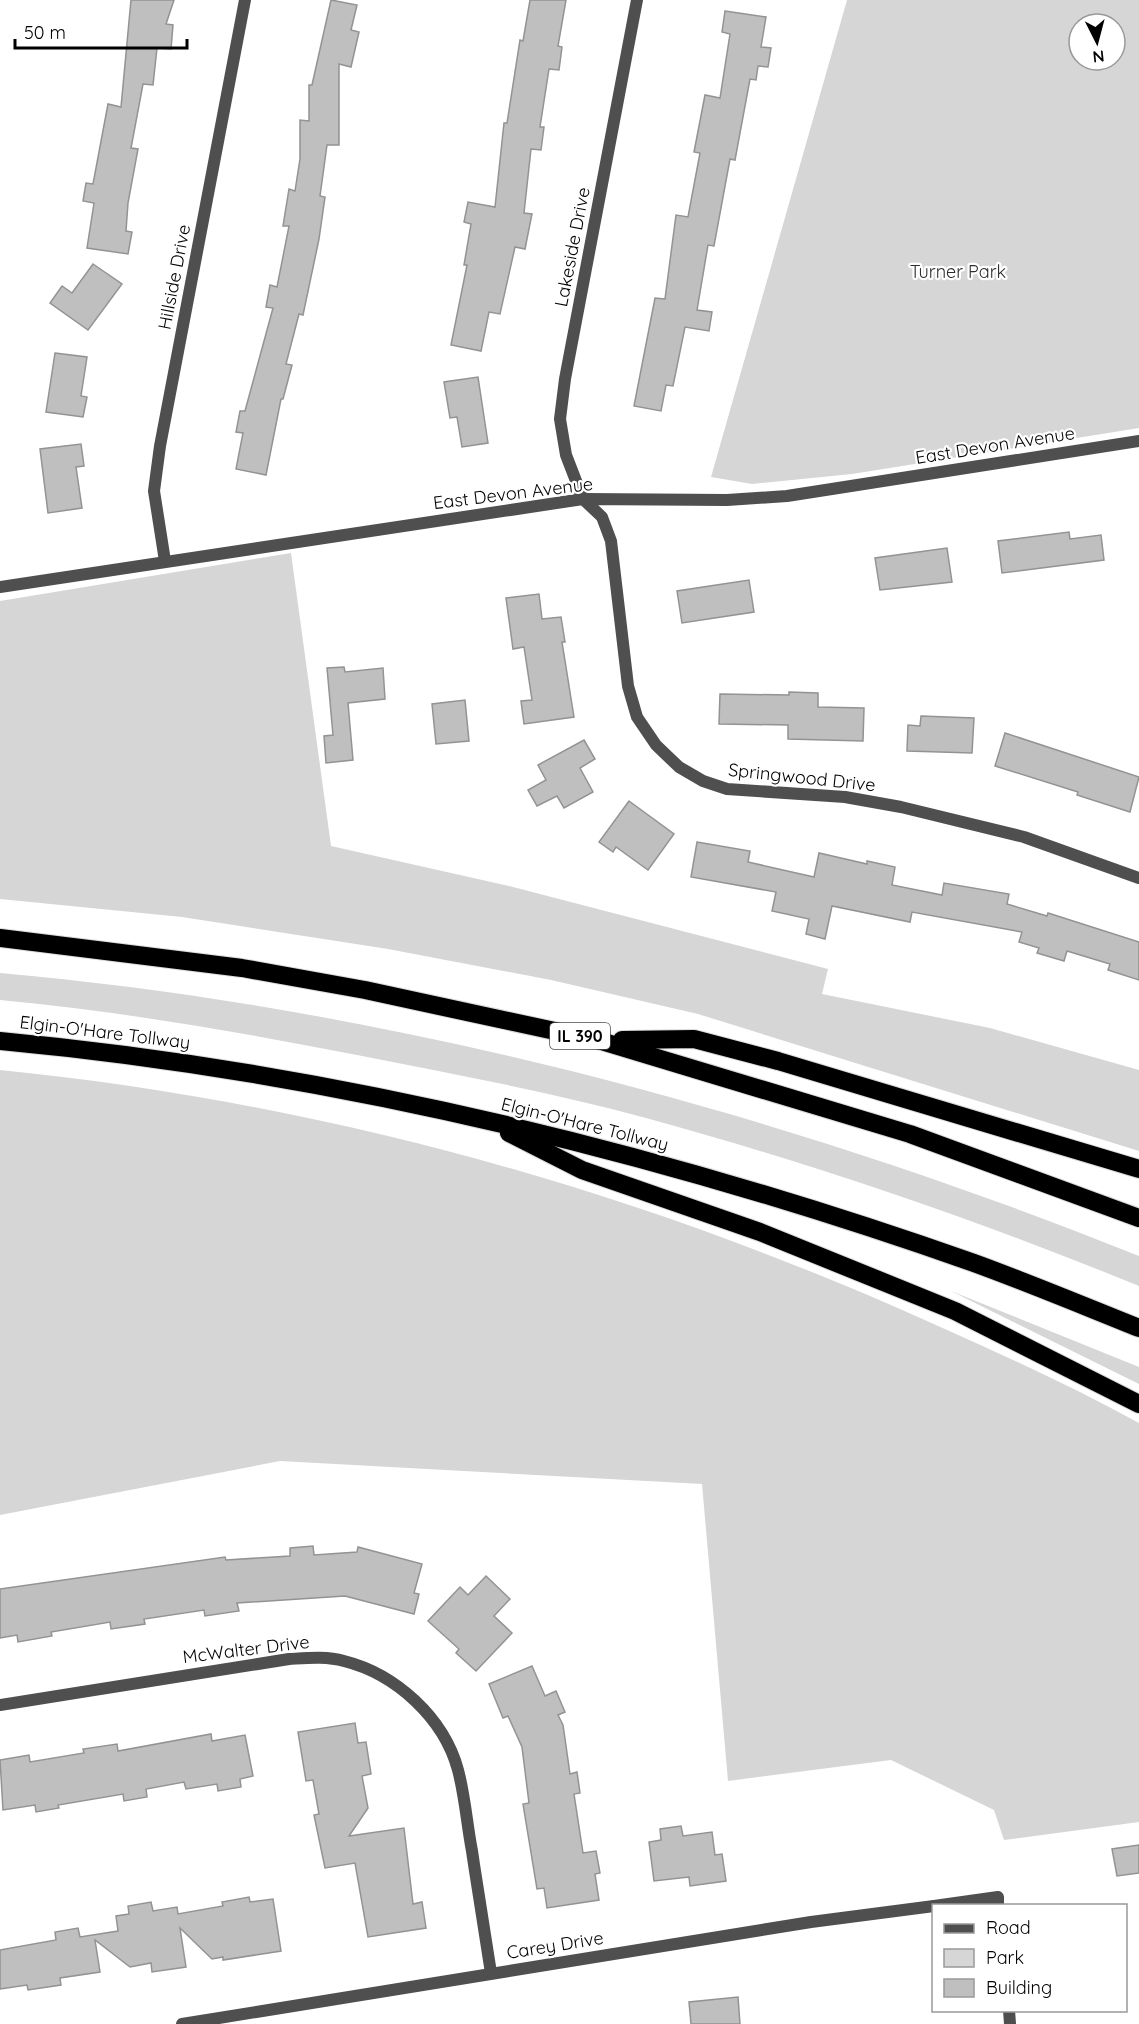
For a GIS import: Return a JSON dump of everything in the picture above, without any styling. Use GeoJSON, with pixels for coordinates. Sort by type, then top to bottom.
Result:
{"type":"FeatureCollection","features":[{"type":"Feature","properties":{"kind":"highway","name":"IL 390"},"geometry":{"type":"LineString","coordinates":[[0,938],[242,968],[365,990],[601,1041],[910,1134],[1139,1218]]}},
{"type":"Feature","properties":{"kind":"highway"},"geometry":{"type":"LineString","coordinates":[[601,1041],[694,1040],[778,1061],[1139,1169]]}},
{"type":"Feature","properties":{"kind":"highway","name":"Elgin-O'Hare Tollway"},"geometry":{"type":"LineString","coordinates":[[0,1041],[180,1062],[327,1086],[481,1119],[648,1161],[852,1222],[978,1264],[1139,1328]]}},
{"type":"Feature","properties":{"kind":"highway"},"geometry":{"type":"LineString","coordinates":[[481,1119],[582,1170],[760,1232],[955,1311],[1139,1404]]}},
{"type":"Feature","properties":{"kind":"street","name":"Hillside Drive"},"geometry":{"type":"LineString","coordinates":[[165,561],[154,491],[160,446],[245,0]]}},
{"type":"Feature","properties":{"kind":"street","name":"Lakeside Drive"},"geometry":{"type":"LineString","coordinates":[[583,499],[566,455],[561,409],[637,0]]}},
{"type":"Feature","properties":{"kind":"street","name":"East Devon Avenue"},"geometry":{"type":"LineString","coordinates":[[0,586],[583,499],[727,500],[787,495],[1139,441]]}},
{"type":"Feature","properties":{"kind":"street","name":"Springwood Drive"},"geometry":{"type":"LineString","coordinates":[[583,499],[602,517],[611,541],[628,686],[637,717],[656,745],[680,767],[702,781],[727,789],[844,797],[912,810],[1024,837],[1139,878]]}},
{"type":"Feature","properties":{"kind":"street","name":"McWalter Drive"},"geometry":{"type":"LineString","coordinates":[[0,1705],[289,1659],[317,1657],[342,1660],[386,1678],[411,1697],[428,1714],[442,1734],[458,1770],[491,1973]]}},
{"type":"Feature","properties":{"kind":"street","name":"Carey Drive"},"geometry":{"type":"LineString","coordinates":[[950,1904],[998,1901]]}},
{"type":"Feature","properties":{"kind":"street","name":"Carey Drive"},"geometry":{"type":"LineString","coordinates":[[182,2024],[799,1924],[932,1905]]}},
{"type":"Feature","properties":{"kind":"green space","name":"Turner Park"},"geometry":{"type":"Polygon","coordinates":[[[847,0],[1139,0],[1139,428],[852,474],[752,484],[711,477],[847,0]]]}},
{"type":"Feature","properties":{"kind":"green space"},"geometry":{"type":"Polygon","coordinates":[[[291,553],[331,846],[513,887],[828,969],[822,994],[990,1028],[1139,1070],[1139,1151],[698,1014],[551,980],[388,949],[182,917],[0,899],[0,601],[291,553]]]}},
{"type":"Feature","properties":{"kind":"green space"},"geometry":{"type":"Polygon","coordinates":[[[0,973],[145,989],[290,1011],[435,1040],[580,1073],[723,1112],[864,1156],[1003,1204],[1139,1256],[1139,1286],[1018,1238],[895,1194],[771,1154],[646,1118],[502,1084],[268,1038],[134,1016],[0,1000],[0,973]]]}},
{"type":"Feature","properties":{"kind":"green space"},"geometry":{"type":"Polygon","coordinates":[[[0,1070],[120,1085],[239,1104],[357,1129],[474,1158],[589,1192],[703,1231],[816,1274],[1008,1357],[1139,1423],[1139,1822],[1004,1840],[994,1810],[891,1760],[728,1781],[702,1484],[280,1461],[0,1515],[0,1070]]]}},
{"type":"Feature","properties":{"kind":"green space"},"geometry":{"type":"Polygon","coordinates":[[[951,1291],[1139,1367],[1139,1384],[951,1291]]]}},
{"type":"Feature","properties":{"kind":"building"},"geometry":{"type":"Polygon","coordinates":[[[131,0],[174,0],[166,24],[173,25],[171,49],[157,48],[153,85],[143,84],[131,148],[138,149],[128,203],[126,231],[132,232],[128,254],[87,248],[94,203],[83,201],[86,183],[93,184],[108,104],[121,107],[131,0]]]}},
{"type":"Feature","properties":{"kind":"building"},"geometry":{"type":"Polygon","coordinates":[[[331,0],[357,5],[351,30],[359,32],[351,67],[339,64],[339,145],[327,145],[320,196],[325,197],[319,239],[303,315],[299,314],[286,364],[292,365],[283,399],[281,399],[266,475],[236,469],[243,433],[236,432],[240,411],[245,411],[273,308],[266,307],[270,285],[277,287],[289,226],[283,226],[289,189],[295,191],[300,159],[300,120],[309,121],[309,85],[312,85],[331,0]]]}},
{"type":"Feature","properties":{"kind":"building"},"geometry":{"type":"Polygon","coordinates":[[[530,0],[566,0],[558,46],[562,47],[559,70],[549,69],[540,127],[544,127],[541,150],[531,149],[524,213],[532,214],[525,249],[515,247],[500,314],[489,312],[481,351],[451,345],[467,265],[464,265],[471,224],[464,222],[468,202],[495,207],[504,123],[507,123],[520,40],[523,41],[530,0]]]}},
{"type":"Feature","properties":{"kind":"building"},"geometry":{"type":"Polygon","coordinates":[[[725,11],[766,17],[761,47],[771,48],[768,67],[758,66],[756,80],[750,79],[735,160],[730,159],[714,246],[708,245],[697,310],[712,312],[709,331],[685,327],[673,386],[666,385],[661,411],[634,406],[655,298],[665,299],[676,215],[688,217],[700,153],[694,152],[705,95],[720,98],[730,34],[722,32],[725,11]]]}},
{"type":"Feature","properties":{"kind":"building"},"geometry":{"type":"Polygon","coordinates":[[[93,264],[122,284],[88,330],[50,303],[62,286],[72,293],[93,264]]]}},
{"type":"Feature","properties":{"kind":"building"},"geometry":{"type":"Polygon","coordinates":[[[55,353],[87,357],[81,396],[87,397],[83,417],[46,412],[55,353]]]}},
{"type":"Feature","properties":{"kind":"building"},"geometry":{"type":"Polygon","coordinates":[[[478,377],[488,443],[462,447],[457,417],[450,418],[444,382],[478,377]]]}},
{"type":"Feature","properties":{"kind":"building"},"geometry":{"type":"Polygon","coordinates":[[[81,444],[84,466],[76,467],[82,508],[48,513],[40,449],[81,444]]]}},
{"type":"Feature","properties":{"kind":"building"},"geometry":{"type":"Polygon","coordinates":[[[1069,532],[1070,539],[1101,535],[1104,560],[1002,573],[998,541],[1069,532]]]}},
{"type":"Feature","properties":{"kind":"building"},"geometry":{"type":"Polygon","coordinates":[[[947,548],[952,582],[880,590],[875,558],[947,548]]]}},
{"type":"Feature","properties":{"kind":"building"},"geometry":{"type":"Polygon","coordinates":[[[749,580],[754,612],[682,623],[677,591],[749,580]]]}},
{"type":"Feature","properties":{"kind":"building"},"geometry":{"type":"Polygon","coordinates":[[[539,594],[542,619],[561,617],[565,642],[562,642],[574,717],[524,724],[521,701],[532,700],[524,647],[513,649],[506,598],[539,594]]]}},
{"type":"Feature","properties":{"kind":"building"},"geometry":{"type":"Polygon","coordinates":[[[344,667],[345,672],[383,668],[385,699],[348,703],[353,760],[326,763],[324,736],[333,735],[327,668],[344,667]]]}},
{"type":"Feature","properties":{"kind":"building"},"geometry":{"type":"Polygon","coordinates":[[[789,692],[818,693],[818,707],[864,708],[863,741],[788,739],[788,725],[719,724],[720,694],[789,695],[789,692]]]}},
{"type":"Feature","properties":{"kind":"building"},"geometry":{"type":"Polygon","coordinates":[[[465,700],[469,741],[436,744],[432,704],[465,700]]]}},
{"type":"Feature","properties":{"kind":"building"},"geometry":{"type":"Polygon","coordinates":[[[921,716],[974,718],[972,753],[907,751],[908,725],[920,726],[921,716]]]}},
{"type":"Feature","properties":{"kind":"building"},"geometry":{"type":"Polygon","coordinates":[[[1005,733],[1139,777],[1130,812],[1077,795],[1078,792],[995,766],[1005,733]]]}},
{"type":"Feature","properties":{"kind":"building"},"geometry":{"type":"Polygon","coordinates":[[[584,740],[595,759],[580,768],[593,792],[564,808],[557,796],[537,806],[528,790],[546,780],[538,765],[584,740]]]}},
{"type":"Feature","properties":{"kind":"building"},"geometry":{"type":"Polygon","coordinates":[[[629,801],[674,834],[648,870],[616,847],[613,852],[599,842],[629,801]]]}},
{"type":"Feature","properties":{"kind":"building"},"geometry":{"type":"Polygon","coordinates":[[[697,842],[750,851],[748,862],[814,877],[819,853],[867,864],[867,861],[895,867],[892,885],[942,895],[944,883],[1009,894],[1007,904],[1047,916],[1048,913],[1139,942],[1139,980],[1108,970],[1110,964],[1067,951],[1064,961],[1037,953],[1039,948],[1019,942],[1022,932],[912,912],[910,922],[832,906],[825,939],[806,934],[809,919],[772,911],[776,892],[691,877],[697,842]]]}},
{"type":"Feature","properties":{"kind":"building"},"geometry":{"type":"Polygon","coordinates":[[[313,1546],[314,1555],[357,1552],[358,1547],[422,1564],[414,1593],[419,1594],[414,1614],[345,1596],[237,1603],[239,1611],[205,1616],[204,1610],[144,1619],[145,1624],[111,1629],[110,1622],[51,1632],[52,1636],[18,1642],[17,1635],[0,1638],[0,1589],[225,1557],[226,1560],[290,1556],[290,1548],[313,1546]]]}},
{"type":"Feature","properties":{"kind":"building"},"geometry":{"type":"Polygon","coordinates":[[[486,1576],[510,1599],[494,1616],[512,1633],[476,1671],[456,1653],[459,1649],[428,1621],[460,1587],[468,1595],[486,1576]]]}},
{"type":"Feature","properties":{"kind":"building"},"geometry":{"type":"Polygon","coordinates":[[[532,1666],[545,1696],[556,1691],[565,1712],[558,1715],[563,1725],[570,1774],[577,1772],[580,1793],[574,1794],[583,1853],[596,1851],[600,1873],[595,1874],[599,1900],[547,1908],[544,1888],[537,1889],[523,1804],[529,1803],[522,1747],[508,1716],[503,1718],[489,1684],[532,1666]]]}},
{"type":"Feature","properties":{"kind":"building"},"geometry":{"type":"Polygon","coordinates":[[[355,1723],[358,1743],[366,1742],[371,1774],[362,1776],[368,1808],[349,1836],[404,1828],[413,1904],[422,1902],[426,1928],[368,1937],[355,1863],[325,1868],[314,1815],[319,1814],[313,1780],[306,1781],[298,1732],[355,1723]]]}},
{"type":"Feature","properties":{"kind":"building"},"geometry":{"type":"Polygon","coordinates":[[[211,1734],[212,1741],[245,1735],[253,1776],[240,1779],[241,1787],[218,1791],[217,1784],[186,1789],[184,1782],[146,1789],[147,1797],[124,1801],[123,1794],[58,1805],[59,1808],[36,1812],[35,1805],[3,1810],[0,1760],[29,1755],[30,1762],[84,1753],[83,1749],[117,1744],[118,1751],[211,1734]]]}},
{"type":"Feature","properties":{"kind":"building"},"geometry":{"type":"Polygon","coordinates":[[[681,1826],[683,1836],[712,1832],[715,1855],[722,1854],[726,1881],[690,1886],[689,1877],[654,1881],[649,1842],[661,1840],[660,1829],[681,1826]]]}},
{"type":"Feature","properties":{"kind":"building"},"geometry":{"type":"Polygon","coordinates":[[[1139,1845],[1139,1873],[1117,1876],[1112,1849],[1139,1845]]]}},
{"type":"Feature","properties":{"kind":"building"},"geometry":{"type":"Polygon","coordinates":[[[249,1897],[250,1902],[273,1899],[281,1951],[223,1960],[223,1957],[212,1959],[180,1928],[186,1967],[152,1972],[151,1963],[130,1967],[95,1940],[100,1972],[60,1978],[61,1985],[28,1990],[27,1985],[0,1989],[0,1950],[56,1940],[55,1932],[78,1928],[80,1937],[118,1931],[116,1916],[129,1914],[128,1906],[151,1902],[153,1911],[177,1907],[178,1914],[223,1906],[222,1902],[249,1897]]]}},
{"type":"Feature","properties":{"kind":"building"},"geometry":{"type":"Polygon","coordinates":[[[738,1997],[740,2024],[691,2024],[689,2002],[738,1997]]]}}]}
